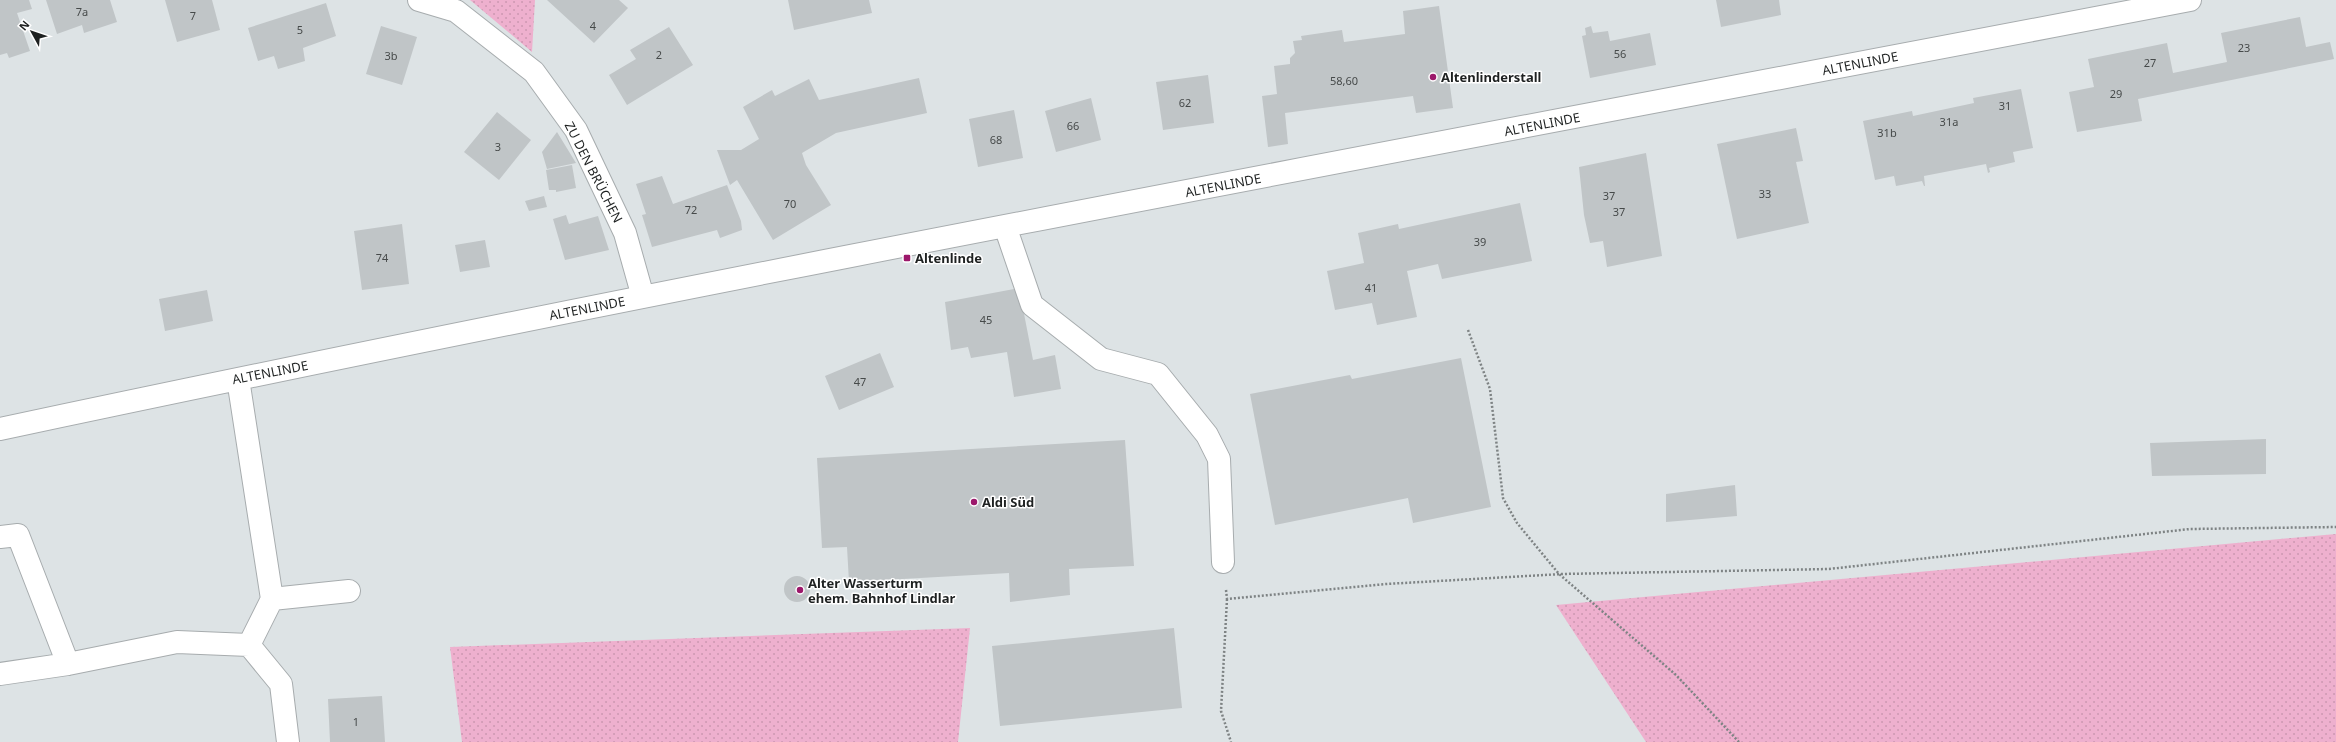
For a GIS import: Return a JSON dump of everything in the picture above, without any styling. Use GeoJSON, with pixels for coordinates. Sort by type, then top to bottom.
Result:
{"type":"FeatureCollection","features":[{"type":"Feature","properties":{"kind":"street","name":"ZU DEN BRÜCHEN"},"geometry":{"type":"LineString","coordinates":[[419,0],[456,11],[534,72],[576,130],[625,233],[643,297]]}},
{"type":"Feature","properties":{"kind":"street","name":"ALTENLINDE"},"geometry":{"type":"LineString","coordinates":[[0,429],[238,378],[1005,226],[2190,0]]}},
{"type":"Feature","properties":{"kind":"street"},"geometry":{"type":"LineString","coordinates":[[1005,226],[1032,305],[1101,359],[1158,374],[1207,435],[1219,459],[1223,562]]}},
{"type":"Feature","properties":{"kind":"street"},"geometry":{"type":"LineString","coordinates":[[238,378],[272,599],[249,645]]}},
{"type":"Feature","properties":{"kind":"street"},"geometry":{"type":"LineString","coordinates":[[0,536],[18,535],[68,664]]}},
{"type":"Feature","properties":{"kind":"street"},"geometry":{"type":"LineString","coordinates":[[272,599],[350,591]]}},
{"type":"Feature","properties":{"kind":"street"},"geometry":{"type":"LineString","coordinates":[[0,674],[68,664],[177,642],[249,645],[281,684],[288,742]]}},
{"type":"Feature","properties":{"kind":"path"},"geometry":{"type":"LineString","coordinates":[[1468,330],[1490,390],[1503,498],[1517,524],[1559,574],[1676,675],[1739,742]]}},
{"type":"Feature","properties":{"kind":"path"},"geometry":{"type":"LineString","coordinates":[[1227,599],[1386,584],[1559,574],[1829,569],[2190,529],[2336,527]]}},
{"type":"Feature","properties":{"kind":"path"},"geometry":{"type":"LineString","coordinates":[[1223,562],[1227,599],[1221,711],[1231,742]]}},
{"type":"Feature","properties":{"kind":"shaded area"},"geometry":{"type":"Polygon","coordinates":[[[470,0],[535,0],[532,52],[470,0]]]}},
{"type":"Feature","properties":{"kind":"shaded area"},"geometry":{"type":"Polygon","coordinates":[[[2336,534],[2336,742],[1646,742],[1556,605],[2336,534]]]}},
{"type":"Feature","properties":{"kind":"shaded area"},"geometry":{"type":"Polygon","coordinates":[[[970,628],[958,742],[462,742],[450,647],[970,628]]]}},
{"type":"Feature","properties":{"kind":"building"},"geometry":{"type":"Polygon","coordinates":[[[0,0],[29,0],[32,9],[17,13],[30,51],[9,58],[7,53],[0,55],[0,0]]]}},
{"type":"Feature","properties":{"kind":"building"},"geometry":{"type":"Polygon","coordinates":[[[46,0],[110,0],[117,22],[84,33],[82,25],[57,34],[46,0]]]}},
{"type":"Feature","properties":{"kind":"building"},"geometry":{"type":"Polygon","coordinates":[[[165,0],[212,0],[220,30],[177,42],[165,0]]]}},
{"type":"Feature","properties":{"kind":"building"},"geometry":{"type":"Polygon","coordinates":[[[547,0],[619,0],[628,8],[594,43],[547,0]]]}},
{"type":"Feature","properties":{"kind":"building"},"geometry":{"type":"Polygon","coordinates":[[[788,0],[869,0],[872,13],[794,30],[788,0]]]}},
{"type":"Feature","properties":{"kind":"building"},"geometry":{"type":"Polygon","coordinates":[[[1716,0],[1779,0],[1781,15],[1721,27],[1716,0]]]}},
{"type":"Feature","properties":{"kind":"building"},"geometry":{"type":"Polygon","coordinates":[[[326,3],[336,36],[303,48],[305,61],[278,69],[274,56],[258,61],[248,28],[326,3]]]}},
{"type":"Feature","properties":{"kind":"building"},"geometry":{"type":"Polygon","coordinates":[[[1439,6],[1453,108],[1416,113],[1413,96],[1285,113],[1288,144],[1268,147],[1262,96],[1277,94],[1274,66],[1290,64],[1290,58],[1295,53],[1293,41],[1302,40],[1301,36],[1342,30],[1344,42],[1405,34],[1403,11],[1439,6]]]}},
{"type":"Feature","properties":{"kind":"building"},"geometry":{"type":"Polygon","coordinates":[[[2300,17],[2306,47],[2330,42],[2334,59],[2138,99],[2142,121],[2077,132],[2069,92],[2094,87],[2088,59],[2167,43],[2173,73],[2227,62],[2221,33],[2300,17]]]}},
{"type":"Feature","properties":{"kind":"building"},"geometry":{"type":"Polygon","coordinates":[[[381,26],[417,37],[402,85],[366,74],[381,26]]]}},
{"type":"Feature","properties":{"kind":"building"},"geometry":{"type":"Polygon","coordinates":[[[1591,26],[1593,33],[1608,31],[1610,41],[1650,33],[1656,65],[1590,78],[1582,36],[1586,35],[1585,28],[1591,26]]]}},
{"type":"Feature","properties":{"kind":"building"},"geometry":{"type":"Polygon","coordinates":[[[669,27],[693,65],[627,105],[609,75],[636,59],[630,50],[669,27]]]}},
{"type":"Feature","properties":{"kind":"building"},"geometry":{"type":"Polygon","coordinates":[[[1208,75],[1214,123],[1163,130],[1156,82],[1208,75]]]}},
{"type":"Feature","properties":{"kind":"building"},"geometry":{"type":"Polygon","coordinates":[[[919,78],[927,113],[836,133],[802,153],[806,165],[831,205],[773,240],[737,180],[730,185],[717,150],[741,150],[759,139],[743,107],[772,90],[775,96],[809,79],[819,100],[919,78]]]}},
{"type":"Feature","properties":{"kind":"building"},"geometry":{"type":"Polygon","coordinates":[[[2021,89],[2033,148],[2013,152],[2015,162],[1989,168],[1990,172],[1988,173],[1986,164],[1924,176],[1925,186],[1922,181],[1896,186],[1894,176],[1875,180],[1863,121],[1912,111],[1913,116],[1974,103],[1973,98],[2021,89]]]}},
{"type":"Feature","properties":{"kind":"building"},"geometry":{"type":"Polygon","coordinates":[[[1091,98],[1101,140],[1056,152],[1045,111],[1091,98]]]}},
{"type":"Feature","properties":{"kind":"building"},"geometry":{"type":"Polygon","coordinates":[[[1014,110],[1023,158],[978,167],[969,119],[1014,110]]]}},
{"type":"Feature","properties":{"kind":"building"},"geometry":{"type":"Polygon","coordinates":[[[497,112],[531,140],[499,180],[464,152],[497,112]]]}},
{"type":"Feature","properties":{"kind":"building"},"geometry":{"type":"Polygon","coordinates":[[[1796,128],[1803,161],[1796,162],[1809,223],[1737,239],[1717,144],[1796,128]]]}},
{"type":"Feature","properties":{"kind":"building"},"geometry":{"type":"Polygon","coordinates":[[[557,132],[576,163],[547,169],[542,152],[557,132]]]}},
{"type":"Feature","properties":{"kind":"building"},"geometry":{"type":"Polygon","coordinates":[[[1646,153],[1662,256],[1607,267],[1603,241],[1590,243],[1584,215],[1579,167],[1646,153]]]}},
{"type":"Feature","properties":{"kind":"building"},"geometry":{"type":"Polygon","coordinates":[[[572,165],[576,188],[556,192],[556,190],[549,190],[546,170],[572,165]]]}},
{"type":"Feature","properties":{"kind":"building"},"geometry":{"type":"Polygon","coordinates":[[[662,176],[673,204],[727,185],[741,221],[742,230],[720,238],[717,230],[652,247],[642,215],[646,214],[636,184],[662,176]]]}},
{"type":"Feature","properties":{"kind":"building"},"geometry":{"type":"Polygon","coordinates":[[[544,196],[547,207],[529,211],[525,201],[544,196]]]}},
{"type":"Feature","properties":{"kind":"building"},"geometry":{"type":"Polygon","coordinates":[[[1520,203],[1532,261],[1442,279],[1438,264],[1407,271],[1417,317],[1377,325],[1372,303],[1335,310],[1327,271],[1364,263],[1358,233],[1398,224],[1399,229],[1520,203]]]}},
{"type":"Feature","properties":{"kind":"building"},"geometry":{"type":"Polygon","coordinates":[[[566,215],[569,224],[598,216],[609,250],[565,260],[553,219],[566,215]]]}},
{"type":"Feature","properties":{"kind":"building"},"geometry":{"type":"Polygon","coordinates":[[[402,224],[409,284],[362,290],[354,231],[402,224]]]}},
{"type":"Feature","properties":{"kind":"building"},"geometry":{"type":"Polygon","coordinates":[[[485,240],[490,267],[460,272],[455,245],[485,240]]]}},
{"type":"Feature","properties":{"kind":"building"},"geometry":{"type":"Polygon","coordinates":[[[1019,288],[1033,360],[1055,355],[1061,389],[1014,397],[1007,352],[971,358],[968,347],[951,350],[945,302],[1019,288]]]}},
{"type":"Feature","properties":{"kind":"building"},"geometry":{"type":"Polygon","coordinates":[[[207,290],[213,321],[165,331],[159,299],[207,290]]]}},
{"type":"Feature","properties":{"kind":"building"},"geometry":{"type":"Polygon","coordinates":[[[880,353],[894,387],[839,410],[825,376],[880,353]]]}},
{"type":"Feature","properties":{"kind":"building"},"geometry":{"type":"Polygon","coordinates":[[[1461,358],[1491,507],[1413,523],[1408,498],[1275,525],[1250,394],[1350,375],[1352,379],[1461,358]]]}},
{"type":"Feature","properties":{"kind":"building"},"geometry":{"type":"Polygon","coordinates":[[[2266,439],[2266,474],[2152,476],[2150,443],[2266,439]]]}},
{"type":"Feature","properties":{"kind":"building","name":"Aldi Süd"},"geometry":{"type":"Polygon","coordinates":[[[1125,440],[1134,566],[1069,569],[1070,595],[1010,602],[1009,573],[849,582],[847,547],[822,548],[817,458],[1125,440]]]}},
{"type":"Feature","properties":{"kind":"building"},"geometry":{"type":"Polygon","coordinates":[[[1735,485],[1737,516],[1666,522],[1666,494],[1735,485]]]}},
{"type":"Feature","properties":{"kind":"building"},"geometry":{"type":"Polygon","coordinates":[[[797,576],[806,580],[810,589],[806,598],[797,602],[788,598],[784,589],[788,580],[797,576]]]}},
{"type":"Feature","properties":{"kind":"building"},"geometry":{"type":"Polygon","coordinates":[[[1174,628],[1182,708],[1000,726],[992,646],[1174,628]]]}},
{"type":"Feature","properties":{"kind":"building"},"geometry":{"type":"Polygon","coordinates":[[[382,696],[385,742],[330,742],[328,699],[382,696]]]}},
{"type":"Feature","properties":{"kind":"place","name":"Altenlinderstall"},"geometry":{"type":"Point","coordinates":[1433,77]}},
{"type":"Feature","properties":{"kind":"place","name":"Altenlinde"},"geometry":{"type":"Point","coordinates":[907,258]}},
{"type":"Feature","properties":{"kind":"place","name":"Aldi Süd"},"geometry":{"type":"Point","coordinates":[974,502]}},
{"type":"Feature","properties":{"kind":"place","name":"Alter Wasserturm ehem. Bahnhof Lindlar"},"geometry":{"type":"Point","coordinates":[800,590]}}]}
